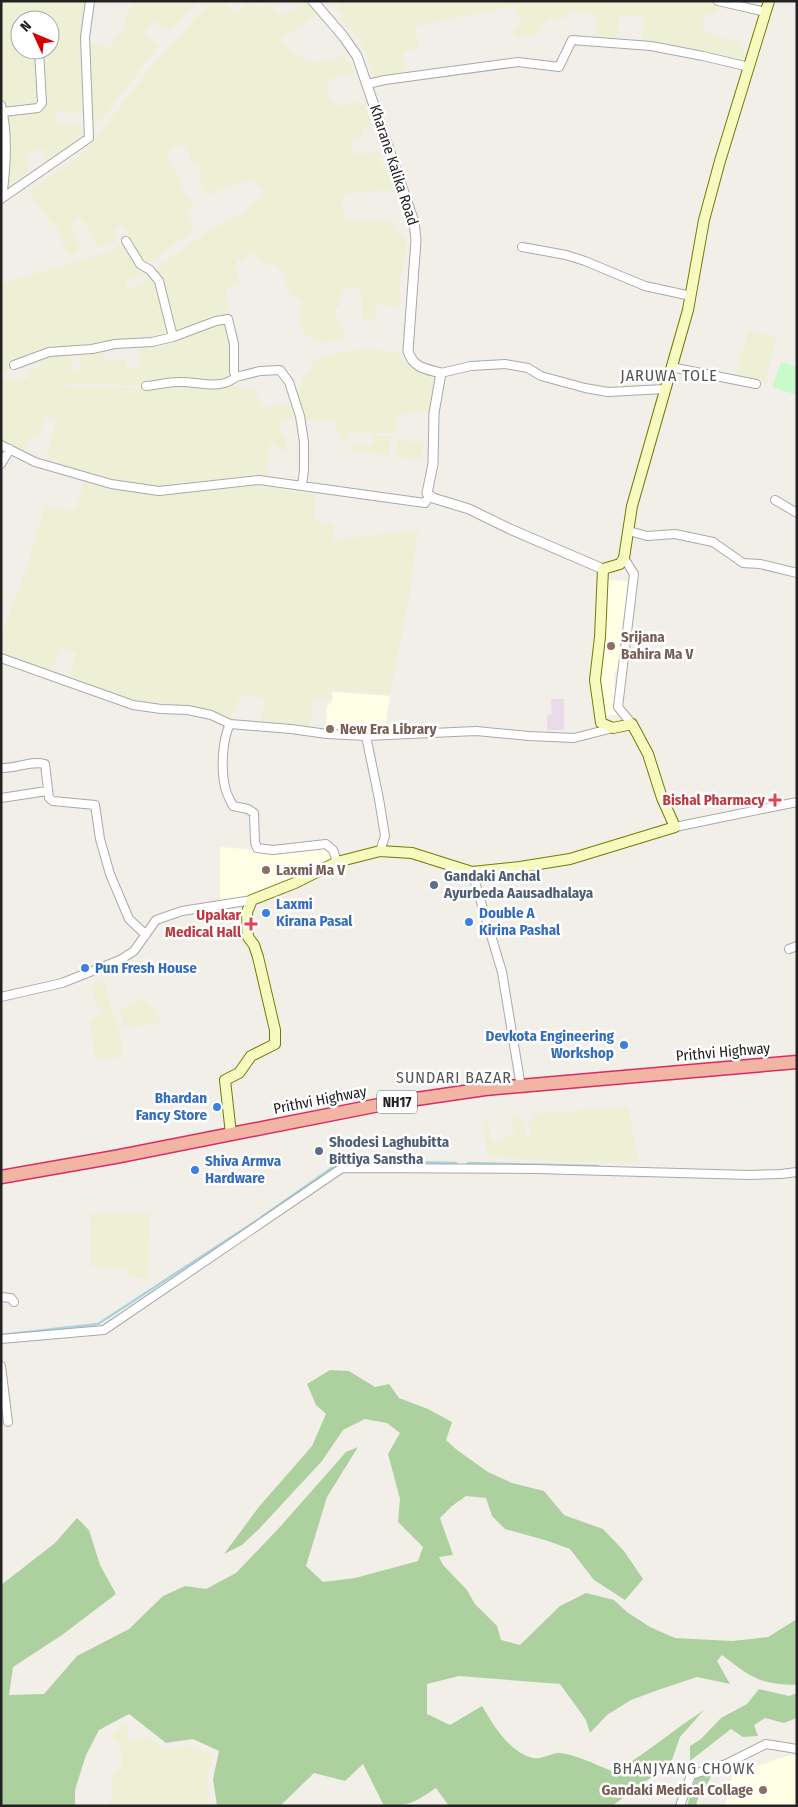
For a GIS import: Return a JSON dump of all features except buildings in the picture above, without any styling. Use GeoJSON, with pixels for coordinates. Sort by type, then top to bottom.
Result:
{"type":"FeatureCollection","features":[{"type":"Feature","properties":{"kind":"highway","name":"Prithvi Highway"},"geometry":{"type":"LineString","coordinates":[[1,1176],[73,1165],[389,1103],[485,1089],[797,1062]]}},
{"type":"Feature","properties":{"kind":"main road"},"geometry":{"type":"LineString","coordinates":[[231,1134],[225,1080],[239,1073],[251,1056],[276,1044],[275,1030],[258,957],[254,945],[248,937],[247,912],[252,900],[295,883],[337,862],[380,851],[412,853],[472,872],[570,859],[675,827],[662,798],[648,754],[632,724],[613,728],[601,722],[595,680],[600,637],[602,569],[620,564],[624,558],[632,506],[688,310],[704,220],[768,6]]}},
{"type":"Feature","properties":{"kind":"street"},"geometry":{"type":"LineString","coordinates":[[2,199],[89,138],[85,37],[90,1]]}},
{"type":"Feature","properties":{"kind":"street","name":"Kharane Kalika Road"},"geometry":{"type":"LineString","coordinates":[[313,1],[357,56],[388,150],[412,214],[416,231],[408,351],[410,359],[414,364],[441,373]]}},
{"type":"Feature","properties":{"kind":"street"},"geometry":{"type":"LineString","coordinates":[[718,1],[768,6]]}},
{"type":"Feature","properties":{"kind":"street"},"geometry":{"type":"LineString","coordinates":[[367,84],[404,77],[518,62],[559,67],[572,40],[651,46],[749,67]]}},
{"type":"Feature","properties":{"kind":"street"},"geometry":{"type":"LineString","coordinates":[[2,199],[5,162],[2,108],[38,108],[42,102],[40,60]]}},
{"type":"Feature","properties":{"kind":"street"},"geometry":{"type":"LineString","coordinates":[[126,241],[140,264],[150,270],[159,281],[173,337]]}},
{"type":"Feature","properties":{"kind":"street"},"geometry":{"type":"LineString","coordinates":[[522,247],[566,255],[646,286],[691,296]]}},
{"type":"Feature","properties":{"kind":"street"},"geometry":{"type":"LineString","coordinates":[[14,365],[49,352],[92,349],[115,344],[152,342],[173,337],[216,321],[228,319],[234,344],[234,372],[236,377]]}},
{"type":"Feature","properties":{"kind":"street"},"geometry":{"type":"LineString","coordinates":[[429,496],[427,488],[434,453],[434,413],[441,373],[471,366],[505,364],[528,368],[541,376],[585,388],[608,392],[665,389]]}},
{"type":"Feature","properties":{"kind":"street"},"geometry":{"type":"LineString","coordinates":[[671,367],[756,384]]}},
{"type":"Feature","properties":{"kind":"street"},"geometry":{"type":"LineString","coordinates":[[146,386],[177,382],[219,385],[230,382],[236,377],[260,371],[280,370],[289,382],[300,416],[304,442],[302,486]]}},
{"type":"Feature","properties":{"kind":"street"},"geometry":{"type":"LineString","coordinates":[[1,445],[35,462],[67,472],[111,484],[159,491],[259,480],[425,503],[429,496]]}},
{"type":"Feature","properties":{"kind":"street"},"geometry":{"type":"LineString","coordinates":[[1,464],[10,449]]}},
{"type":"Feature","properties":{"kind":"street"},"geometry":{"type":"LineString","coordinates":[[429,496],[469,509],[602,569]]}},
{"type":"Feature","properties":{"kind":"street"},"geometry":{"type":"LineString","coordinates":[[775,500],[797,513]]}},
{"type":"Feature","properties":{"kind":"street"},"geometry":{"type":"LineString","coordinates":[[629,531],[647,536],[675,534],[705,540],[713,542],[743,563],[760,564],[797,573]]}},
{"type":"Feature","properties":{"kind":"street"},"geometry":{"type":"LineString","coordinates":[[624,558],[634,574],[618,707],[632,724]]}},
{"type":"Feature","properties":{"kind":"street"},"geometry":{"type":"LineString","coordinates":[[1,658],[133,705],[188,710],[211,715],[230,724],[366,736],[476,731],[574,738],[613,728]]}},
{"type":"Feature","properties":{"kind":"street"},"geometry":{"type":"LineString","coordinates":[[230,724],[225,733],[223,774],[225,789],[233,806],[248,809],[254,813],[257,848],[273,850],[326,844],[333,850],[337,862]]}},
{"type":"Feature","properties":{"kind":"street"},"geometry":{"type":"LineString","coordinates":[[366,736],[385,836],[380,851]]}},
{"type":"Feature","properties":{"kind":"street"},"geometry":{"type":"LineString","coordinates":[[1,768],[36,762],[45,764],[49,798],[53,801],[95,806],[100,839],[110,874],[129,919],[145,934]]}},
{"type":"Feature","properties":{"kind":"street"},"geometry":{"type":"LineString","coordinates":[[1,798],[47,791]]}},
{"type":"Feature","properties":{"kind":"street"},"geometry":{"type":"LineString","coordinates":[[675,827],[797,802]]}},
{"type":"Feature","properties":{"kind":"street"},"geometry":{"type":"LineString","coordinates":[[472,872],[502,972],[521,1087]]}},
{"type":"Feature","properties":{"kind":"street"},"geometry":{"type":"LineString","coordinates":[[1,997],[62,983],[120,960],[134,951],[156,920],[182,911],[252,900]]}},
{"type":"Feature","properties":{"kind":"street"},"geometry":{"type":"LineString","coordinates":[[1,1339],[104,1330],[342,1168],[536,1169],[750,1175],[797,1172]]}},
{"type":"Feature","properties":{"kind":"street"},"geometry":{"type":"LineString","coordinates":[[1,1297],[11,1298],[14,1302]]}},
{"type":"Feature","properties":{"kind":"street"},"geometry":{"type":"LineString","coordinates":[[1,1366],[8,1422]]}},
{"type":"Feature","properties":{"kind":"street"},"geometry":{"type":"LineString","coordinates":[[680,1806],[691,1775],[726,1764],[766,1744],[797,1749]]}},
{"type":"Feature","properties":{"kind":"shaded area"},"geometry":{"type":"Polygon","coordinates":[[[1,1],[85,1],[79,41],[83,79],[82,113],[57,111],[56,122],[82,126],[84,138],[46,165],[44,149],[28,152],[29,171],[1,195],[1,1]]]}},
{"type":"Feature","properties":{"kind":"shaded area"},"geometry":{"type":"Polygon","coordinates":[[[135,1],[200,1],[170,31],[153,20],[144,34],[159,45],[104,117],[92,128],[90,42],[109,48],[125,28],[125,17],[135,1]]]}},
{"type":"Feature","properties":{"kind":"shaded area"},"geometry":{"type":"Polygon","coordinates":[[[211,1],[222,1],[236,12],[249,1],[259,8],[267,1],[281,16],[306,1],[317,15],[282,40],[285,44],[290,44],[290,52],[302,56],[312,63],[324,62],[342,56],[346,57],[353,70],[354,74],[334,77],[327,83],[326,88],[329,97],[337,106],[354,102],[365,104],[372,125],[363,128],[363,136],[351,141],[353,152],[357,154],[379,152],[381,163],[396,189],[344,194],[342,203],[344,218],[362,221],[390,221],[397,227],[396,231],[406,240],[406,250],[400,284],[400,306],[395,307],[376,303],[375,321],[362,319],[360,291],[348,287],[343,290],[339,300],[340,306],[336,309],[336,319],[345,334],[342,339],[327,343],[312,338],[303,332],[298,316],[301,300],[291,296],[285,280],[286,276],[280,269],[275,264],[258,262],[258,257],[255,253],[247,254],[245,259],[237,261],[236,267],[240,282],[238,286],[226,288],[229,314],[209,318],[203,322],[176,329],[158,267],[207,232],[244,212],[263,196],[262,190],[254,180],[230,185],[206,196],[200,183],[199,164],[191,161],[190,155],[182,144],[173,148],[166,156],[181,177],[180,184],[194,205],[188,215],[192,222],[193,230],[156,259],[150,261],[142,259],[125,226],[118,227],[114,243],[96,247],[90,231],[79,217],[71,223],[78,245],[82,249],[74,255],[68,255],[58,229],[28,191],[78,158],[100,133],[159,57],[211,1]]]}},
{"type":"Feature","properties":{"kind":"shaded area"},"geometry":{"type":"Polygon","coordinates":[[[339,1],[722,1],[720,7],[715,12],[704,15],[703,27],[705,32],[741,42],[741,47],[746,54],[742,60],[732,60],[672,46],[642,42],[644,22],[641,16],[619,16],[615,40],[595,37],[596,15],[575,11],[568,12],[563,19],[551,18],[546,20],[545,26],[541,27],[539,35],[518,37],[514,34],[514,29],[520,27],[521,23],[514,5],[418,26],[415,28],[419,47],[403,53],[405,71],[374,77],[370,62],[358,37],[339,19],[344,16],[337,6],[339,1]]]}},
{"type":"Feature","properties":{"kind":"shaded area"},"geometry":{"type":"Polygon","coordinates":[[[122,244],[126,244],[138,266],[144,272],[125,282],[127,290],[153,278],[159,291],[169,336],[14,361],[8,365],[7,373],[1,374],[1,284],[102,254],[122,244]]]}},
{"type":"Feature","properties":{"kind":"shaded area"},"geometry":{"type":"Polygon","coordinates":[[[227,322],[230,326],[234,377],[230,380],[128,386],[65,384],[27,379],[29,370],[40,366],[41,357],[52,354],[70,353],[72,371],[80,370],[79,353],[102,350],[105,361],[126,360],[126,368],[139,368],[140,346],[176,341],[179,338],[227,322]]]}},
{"type":"Feature","properties":{"kind":"shaded area"},"geometry":{"type":"Polygon","coordinates":[[[748,331],[776,337],[765,383],[737,377],[741,359],[738,358],[740,350],[744,350],[748,331]]]}},
{"type":"Feature","properties":{"kind":"shaded area"},"geometry":{"type":"Polygon","coordinates":[[[371,349],[399,353],[404,361],[415,371],[435,376],[429,413],[409,411],[408,415],[399,413],[397,416],[396,433],[350,433],[348,441],[340,441],[341,433],[337,431],[333,420],[304,420],[296,389],[303,386],[302,378],[311,370],[312,362],[336,353],[371,349]]]}},
{"type":"Feature","properties":{"kind":"shaded area"},"geometry":{"type":"Polygon","coordinates":[[[1,378],[42,381],[70,386],[134,388],[179,384],[233,383],[239,388],[244,387],[248,391],[255,389],[262,407],[293,405],[297,418],[280,420],[281,432],[286,439],[287,453],[270,442],[266,478],[182,484],[167,487],[115,481],[45,462],[57,419],[46,417],[38,437],[31,436],[24,452],[1,441],[1,378]]]}},
{"type":"Feature","properties":{"kind":"shaded area"},"geometry":{"type":"Polygon","coordinates":[[[373,435],[391,436],[390,455],[351,452],[352,446],[372,445],[373,435]]]}},
{"type":"Feature","properties":{"kind":"shaded area"},"geometry":{"type":"Polygon","coordinates":[[[398,440],[424,442],[422,459],[396,457],[398,440]]]}},
{"type":"Feature","properties":{"kind":"shaded area"},"geometry":{"type":"Polygon","coordinates":[[[85,480],[122,490],[164,495],[254,486],[315,494],[315,521],[334,524],[333,540],[418,530],[409,598],[390,694],[332,690],[332,698],[313,699],[310,728],[261,723],[265,698],[240,696],[230,721],[183,707],[143,703],[68,677],[76,653],[61,648],[50,671],[1,655],[1,636],[27,567],[45,505],[64,511],[76,509],[85,480]]]}},
{"type":"Feature","properties":{"kind":"shaded area","name":"Srijana Bahira Ma V"},"geometry":{"type":"Polygon","coordinates":[[[602,579],[628,581],[618,667],[614,675],[616,715],[602,715],[599,685],[602,579]]]}},
{"type":"Feature","properties":{"kind":"shaded area"},"geometry":{"type":"Polygon","coordinates":[[[332,692],[390,696],[385,729],[357,734],[326,732],[327,707],[333,699],[332,692]]]}},
{"type":"Feature","properties":{"kind":"shaded area"},"geometry":{"type":"Polygon","coordinates":[[[551,699],[564,699],[564,730],[547,730],[547,715],[552,714],[551,699]]]}},
{"type":"Feature","properties":{"kind":"shaded area","name":"Laxmi Ma V"},"geometry":{"type":"Polygon","coordinates":[[[325,846],[330,850],[332,863],[291,877],[244,900],[220,902],[220,847],[256,850],[325,846]]]}},
{"type":"Feature","properties":{"kind":"shaded area"},"geometry":{"type":"Polygon","coordinates":[[[100,980],[105,983],[113,1014],[120,1031],[122,1050],[120,1057],[97,1059],[94,1052],[90,1029],[91,1019],[101,1015],[91,985],[100,980]]]}},
{"type":"Feature","properties":{"kind":"shaded area"},"geometry":{"type":"Polygon","coordinates":[[[140,1000],[148,1002],[156,1010],[160,1018],[159,1023],[123,1027],[119,1010],[140,1000]]]}},
{"type":"Feature","properties":{"kind":"shaded area"},"geometry":{"type":"Polygon","coordinates":[[[628,1107],[639,1162],[575,1162],[488,1157],[483,1120],[488,1119],[491,1141],[504,1142],[504,1136],[515,1133],[511,1117],[521,1114],[527,1139],[532,1137],[528,1120],[534,1119],[534,1114],[628,1107]]]}},
{"type":"Feature","properties":{"kind":"shaded area"},"geometry":{"type":"Polygon","coordinates":[[[150,1213],[148,1278],[130,1278],[128,1269],[91,1266],[90,1214],[150,1213]]]}},
{"type":"Feature","properties":{"kind":"shaded area"},"geometry":{"type":"Polygon","coordinates":[[[123,1721],[128,1727],[128,1743],[147,1736],[165,1750],[189,1745],[214,1755],[207,1782],[210,1806],[108,1806],[108,1803],[113,1799],[112,1773],[122,1766],[120,1744],[111,1736],[123,1721]]]}},
{"type":"Feature","properties":{"kind":"shaded area","name":"Gandaki Medical Collage"},"geometry":{"type":"Polygon","coordinates":[[[790,1755],[797,1756],[797,1806],[725,1806],[733,1774],[790,1755]]]}},
{"type":"Feature","properties":{"kind":"green space"},"geometry":{"type":"Polygon","coordinates":[[[781,362],[797,366],[797,395],[772,387],[781,362]]]}},
{"type":"Feature","properties":{"kind":"green space"},"geometry":{"type":"Polygon","coordinates":[[[330,1370],[349,1371],[375,1387],[389,1384],[399,1398],[428,1409],[452,1422],[446,1440],[457,1450],[488,1472],[512,1483],[544,1491],[564,1515],[603,1529],[624,1551],[643,1579],[625,1600],[594,1580],[570,1549],[505,1529],[492,1516],[486,1498],[466,1496],[440,1518],[453,1555],[439,1557],[443,1565],[467,1590],[475,1604],[497,1626],[501,1640],[520,1645],[560,1606],[586,1593],[614,1600],[627,1612],[650,1627],[675,1638],[732,1641],[768,1637],[797,1619],[797,1685],[773,1683],[756,1678],[722,1655],[717,1661],[730,1684],[697,1677],[661,1689],[631,1700],[607,1715],[590,1733],[586,1720],[560,1684],[459,1676],[427,1684],[427,1714],[450,1725],[482,1706],[509,1744],[524,1755],[536,1758],[556,1753],[565,1754],[614,1772],[637,1758],[704,1710],[680,1737],[671,1763],[612,1806],[449,1806],[436,1788],[412,1802],[384,1806],[363,1764],[345,1781],[314,1773],[280,1806],[217,1806],[213,1779],[219,1751],[193,1739],[166,1743],[129,1714],[99,1730],[86,1755],[75,1790],[75,1806],[1,1806],[1,1585],[55,1543],[77,1518],[89,1530],[100,1565],[116,1594],[62,1635],[13,1667],[9,1695],[44,1694],[77,1656],[129,1629],[163,1596],[185,1586],[206,1589],[236,1573],[279,1528],[346,1452],[358,1447],[327,1497],[306,1566],[323,1582],[355,1578],[418,1561],[423,1547],[398,1522],[400,1499],[388,1454],[400,1433],[387,1423],[365,1419],[343,1430],[322,1461],[259,1529],[242,1545],[224,1554],[258,1508],[312,1446],[326,1414],[316,1405],[307,1384],[330,1370]]]}},
{"type":"Feature","properties":{"kind":"green space"},"geometry":{"type":"Polygon","coordinates":[[[759,1689],[789,1696],[797,1693],[797,1718],[784,1723],[765,1718],[754,1725],[758,1736],[743,1737],[731,1729],[690,1761],[690,1746],[701,1739],[721,1718],[747,1704],[759,1689]]]}},
{"type":"Feature","properties":{"kind":"green space"},"geometry":{"type":"Polygon","coordinates":[[[706,1773],[711,1775],[696,1806],[687,1806],[695,1779],[706,1773]]]}},
{"type":"Feature","properties":{"kind":"waterway"},"geometry":{"type":"LineString","coordinates":[[1,1335],[98,1324],[256,1221],[336,1165],[359,1161],[456,1163]]}},
{"type":"Feature","properties":{"kind":"waterway"},"geometry":{"type":"LineString","coordinates":[[468,1163],[598,1166]]}},
{"type":"Feature","properties":{"kind":"place","name":"Srijana Bahira Ma V"},"geometry":{"type":"Point","coordinates":[611,646]}},
{"type":"Feature","properties":{"kind":"place","name":"New Era Library"},"geometry":{"type":"Point","coordinates":[330,729]}},
{"type":"Feature","properties":{"kind":"place","name":"Bishal Pharmacy"},"geometry":{"type":"Point","coordinates":[775,800]}},
{"type":"Feature","properties":{"kind":"place","name":"Laxmi Ma V"},"geometry":{"type":"Point","coordinates":[266,870]}},
{"type":"Feature","properties":{"kind":"place","name":"Gandaki Anchal Ayurbeda Aausadhalaya"},"geometry":{"type":"Point","coordinates":[434,885]}},
{"type":"Feature","properties":{"kind":"place","name":"Laxmi Kirana Pasal"},"geometry":{"type":"Point","coordinates":[266,913]}},
{"type":"Feature","properties":{"kind":"place","name":"Double A Kirina Pashal"},"geometry":{"type":"Point","coordinates":[469,922]}},
{"type":"Feature","properties":{"kind":"place","name":"Upakar Medical Hall"},"geometry":{"type":"Point","coordinates":[251,924]}},
{"type":"Feature","properties":{"kind":"place","name":"Pun Fresh House"},"geometry":{"type":"Point","coordinates":[85,968]}},
{"type":"Feature","properties":{"kind":"place","name":"Devkota Engineering Workshop"},"geometry":{"type":"Point","coordinates":[624,1045]}},
{"type":"Feature","properties":{"kind":"place","name":"Bhardan Fancy Store"},"geometry":{"type":"Point","coordinates":[217,1107]}},
{"type":"Feature","properties":{"kind":"place","name":"Shodesi Laghubitta Bittiya Sanstha"},"geometry":{"type":"Point","coordinates":[319,1151]}},
{"type":"Feature","properties":{"kind":"place","name":"Shiva Armva Hardware"},"geometry":{"type":"Point","coordinates":[195,1170]}},
{"type":"Feature","properties":{"kind":"place","name":"Gandaki Medical Collage"},"geometry":{"type":"Point","coordinates":[763,1790]}},
{"type":"Feature","properties":{"kind":"district","name":"JARUWA TOLE"},"geometry":{"type":"Point","coordinates":[669,375]}},
{"type":"Feature","properties":{"kind":"district","name":"SUNDARI BAZAR"},"geometry":{"type":"Point","coordinates":[454,1077]}},
{"type":"Feature","properties":{"kind":"district","name":"BHANJYANG CHOWK"},"geometry":{"type":"Point","coordinates":[684,1768]}}]}
